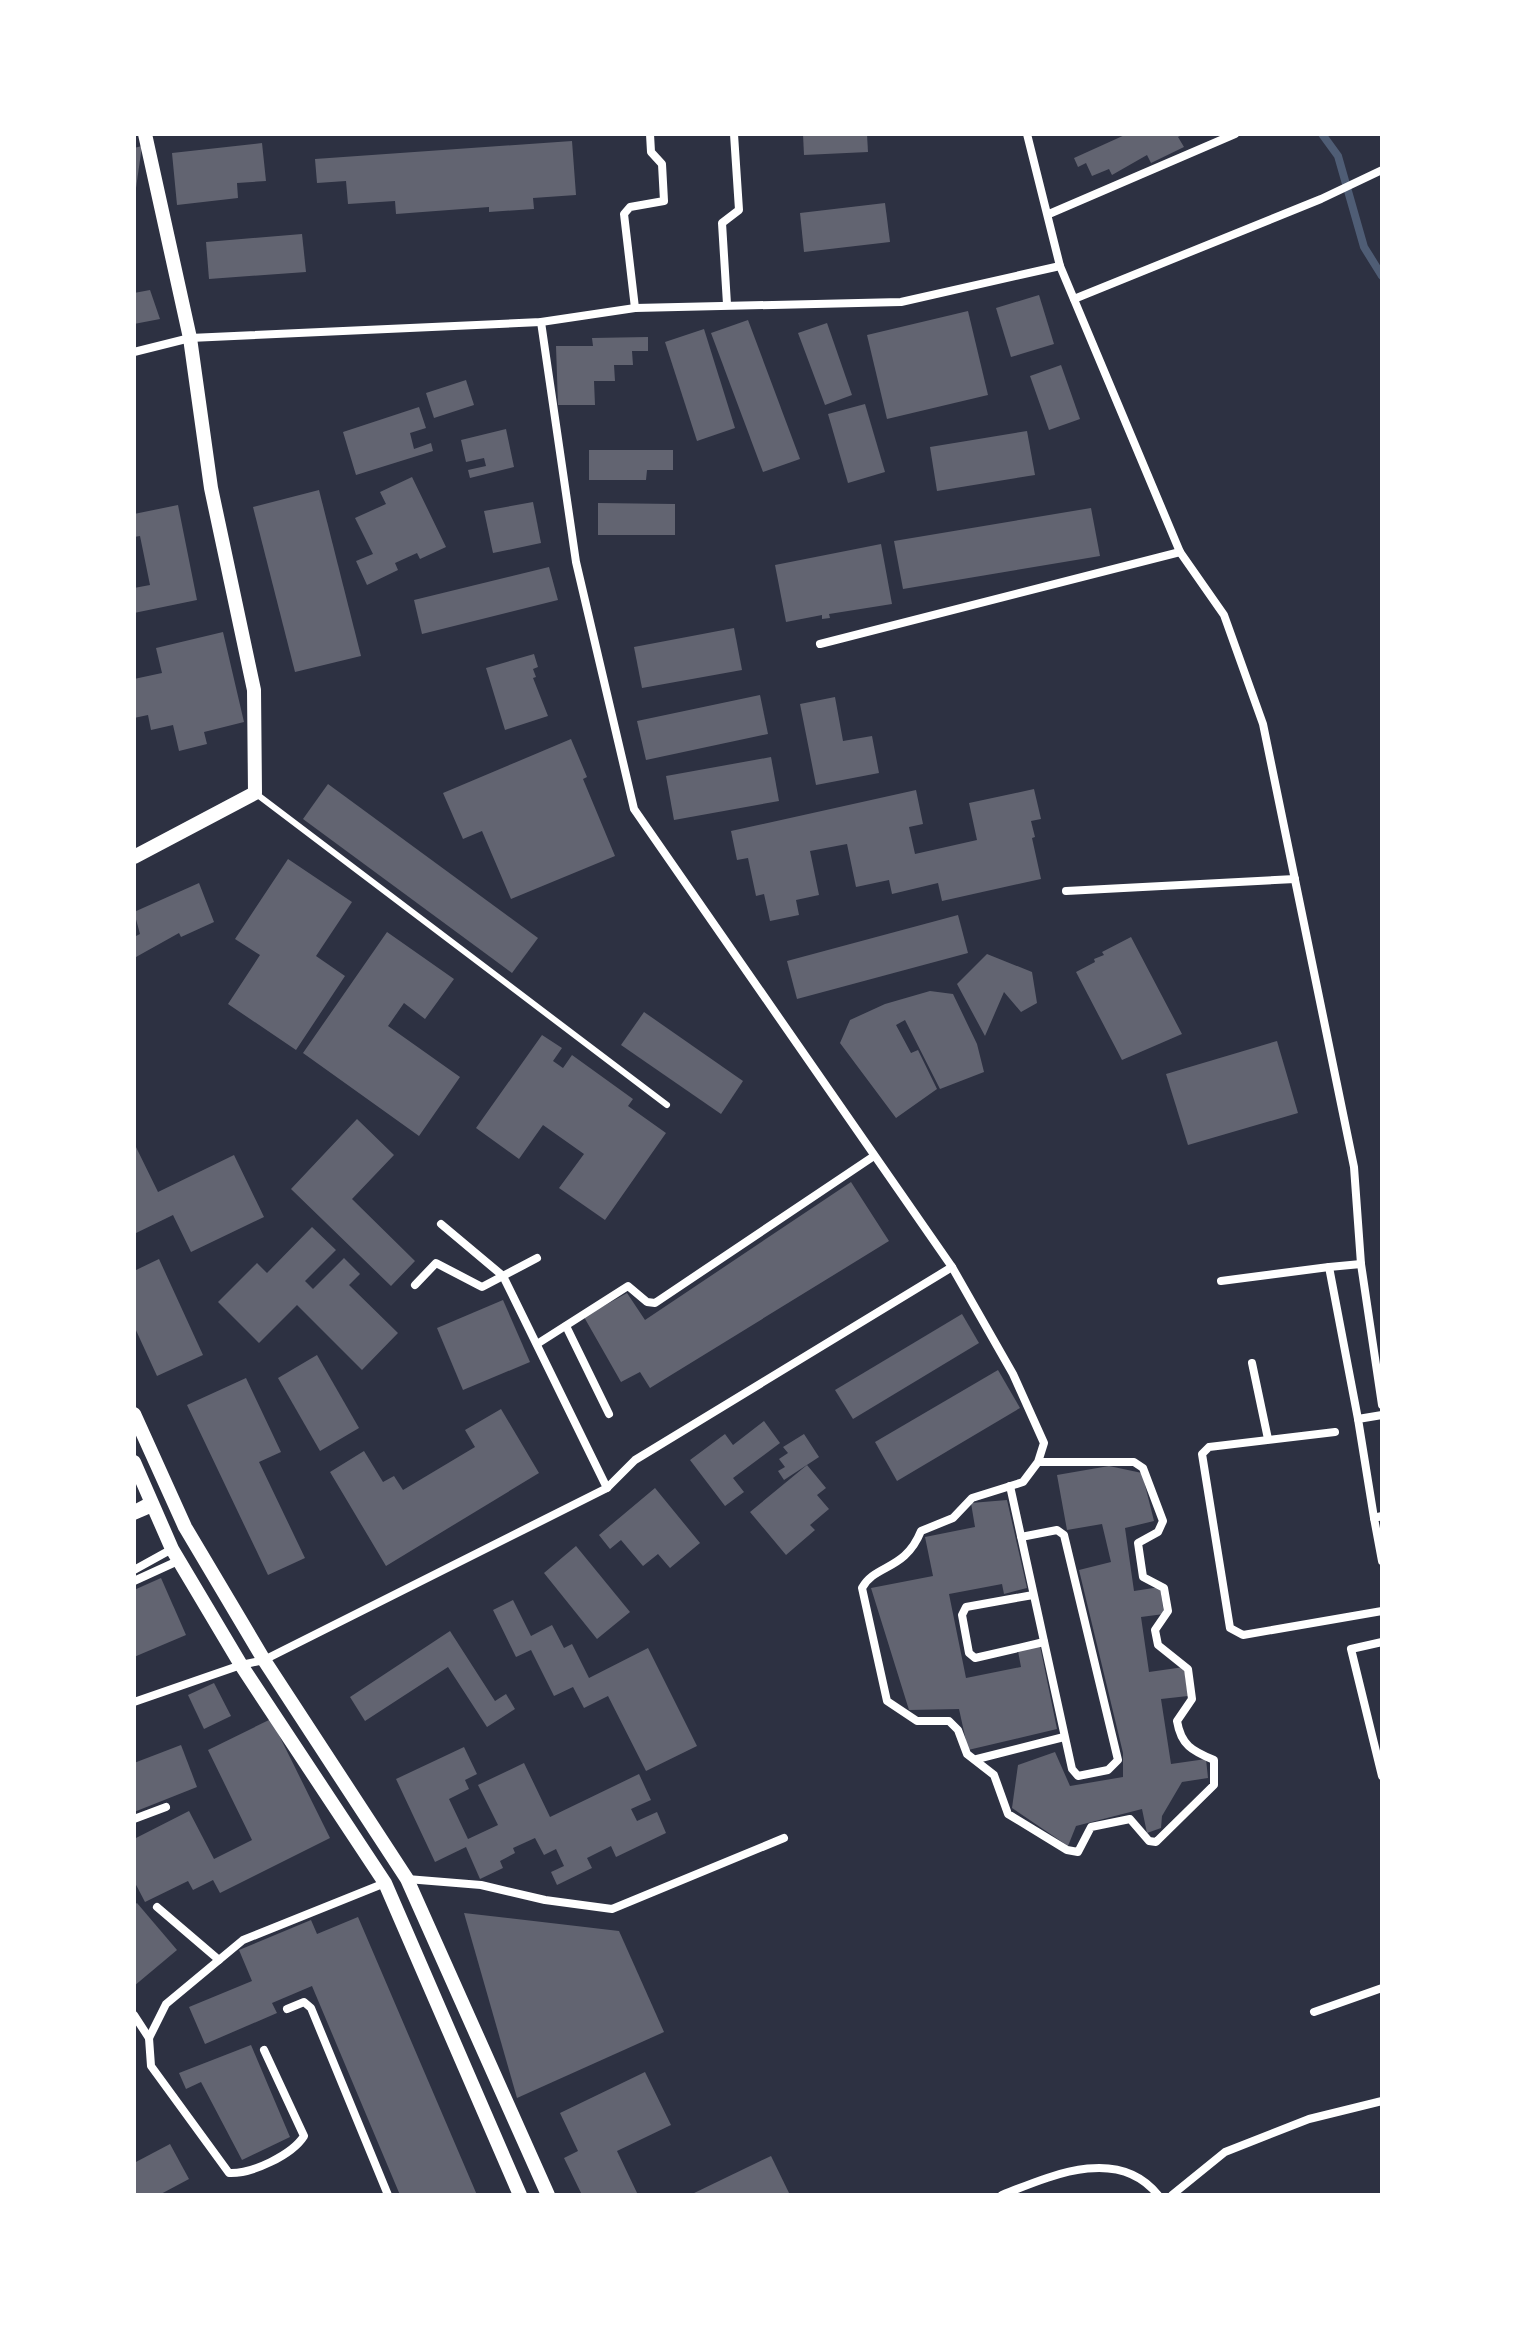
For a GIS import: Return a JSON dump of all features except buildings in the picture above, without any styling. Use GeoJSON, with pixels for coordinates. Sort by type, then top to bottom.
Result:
{"type":"FeatureCollection","features":[{"type":"Feature","properties":{"kind":"street"},"geometry":{"type":"LineString","coordinates":[[134,857],[255,793],[254,690],[211,488],[190,338],[145,134]]}},
{"type":"Feature","properties":{"kind":"street"},"geometry":{"type":"LineString","coordinates":[[635,308],[624,214],[630,207],[660,205],[664,201],[662,164],[651,152],[650,134]]}},
{"type":"Feature","properties":{"kind":"street"},"geometry":{"type":"LineString","coordinates":[[727,304],[722,223],[739,210],[734,134]]}},
{"type":"Feature","properties":{"kind":"street"},"geometry":{"type":"LineString","coordinates":[[1027,134],[1060,266],[1180,552],[1224,615],[1263,724],[1354,1167],[1361,1264],[1382,1405]]}},
{"type":"Feature","properties":{"kind":"street"},"geometry":{"type":"LineString","coordinates":[[1049,214],[1235,134]]}},
{"type":"Feature","properties":{"kind":"street"},"geometry":{"type":"LineString","coordinates":[[1074,299],[1321,199],[1382,170]]}},
{"type":"Feature","properties":{"kind":"street"},"geometry":{"type":"LineString","coordinates":[[134,352],[190,338],[541,322],[635,308],[901,302],[1060,266]]}},
{"type":"Feature","properties":{"kind":"street"},"geometry":{"type":"LineString","coordinates":[[541,322],[576,562],[634,809],[952,1267],[1013,1374],[1044,1443],[1038,1462],[1023,1482],[972,1498],[953,1518],[921,1531],[915,1546],[898,1564],[867,1579],[862,1588],[887,1701],[917,1721],[949,1721],[958,1730],[967,1754],[994,1775],[1008,1814],[1067,1850],[1078,1852],[1091,1827],[1130,1819],[1149,1841],[1156,1842],[1214,1785],[1214,1760],[1193,1752],[1180,1740],[1177,1721],[1192,1699],[1188,1669],[1158,1645],[1155,1630],[1168,1611],[1164,1588],[1143,1577],[1138,1543],[1158,1532],[1163,1521],[1143,1468],[1134,1462],[1038,1462]]}},
{"type":"Feature","properties":{"kind":"street"},"geometry":{"type":"LineString","coordinates":[[820,644],[1180,552]]}},
{"type":"Feature","properties":{"kind":"street"},"geometry":{"type":"LineString","coordinates":[[1066,891],[1295,879]]}},
{"type":"Feature","properties":{"kind":"street"},"geometry":{"type":"LineString","coordinates":[[537,1344],[628,1286],[647,1302],[655,1303],[874,1156]]}},
{"type":"Feature","properties":{"kind":"street"},"geometry":{"type":"LineString","coordinates":[[441,1224],[503,1276],[607,1488]]}},
{"type":"Feature","properties":{"kind":"street"},"geometry":{"type":"LineString","coordinates":[[415,1285],[436,1263],[482,1287],[537,1258]]}},
{"type":"Feature","properties":{"kind":"street"},"geometry":{"type":"LineString","coordinates":[[1221,1281],[1361,1264]]}},
{"type":"Feature","properties":{"kind":"street"},"geometry":{"type":"LineString","coordinates":[[134,1702],[264,1660],[607,1488],[635,1460],[952,1267]]}},
{"type":"Feature","properties":{"kind":"street"},"geometry":{"type":"LineString","coordinates":[[1329,1267],[1378,1517],[1382,1561]]}},
{"type":"Feature","properties":{"kind":"street"},"geometry":{"type":"LineString","coordinates":[[566,1326],[609,1414]]}},
{"type":"Feature","properties":{"kind":"street"},"geometry":{"type":"LineString","coordinates":[[1252,1363],[1268,1439]]}},
{"type":"Feature","properties":{"kind":"street"},"geometry":{"type":"LineString","coordinates":[[134,1414],[185,1527],[264,1660],[407,1879],[548,2195]]}},
{"type":"Feature","properties":{"kind":"street"},"geometry":{"type":"LineString","coordinates":[[1358,1419],[1382,1415]]}},
{"type":"Feature","properties":{"kind":"street"},"geometry":{"type":"LineString","coordinates":[[1335,1432],[1209,1447],[1202,1454],[1230,1628],[1243,1635],[1382,1611]]}},
{"type":"Feature","properties":{"kind":"street"},"geometry":{"type":"LineString","coordinates":[[134,1462],[176,1555],[241,1665],[385,1883],[520,2195]]}},
{"type":"Feature","properties":{"kind":"street"},"geometry":{"type":"LineString","coordinates":[[1010,1486],[1064,1737],[1072,1769],[1078,1776],[1108,1770],[1118,1760],[1064,1535],[1057,1530],[1021,1537]]}},
{"type":"Feature","properties":{"kind":"street"},"geometry":{"type":"LineString","coordinates":[[134,1509],[154,1503]]}},
{"type":"Feature","properties":{"kind":"street"},"geometry":{"type":"LineString","coordinates":[[134,1516],[154,1503]]}},
{"type":"Feature","properties":{"kind":"street"},"geometry":{"type":"LineString","coordinates":[[134,1570],[176,1555]]}},
{"type":"Feature","properties":{"kind":"street"},"geometry":{"type":"LineString","coordinates":[[134,1581],[176,1555]]}},
{"type":"Feature","properties":{"kind":"street"},"geometry":{"type":"LineString","coordinates":[[1033,1595],[966,1607],[962,1615],[969,1653],[975,1658],[1044,1642]]}},
{"type":"Feature","properties":{"kind":"street"},"geometry":{"type":"LineString","coordinates":[[1382,1642],[1351,1649],[1382,1776]]}},
{"type":"Feature","properties":{"kind":"street"},"geometry":{"type":"LineString","coordinates":[[977,1759],[1064,1737]]}},
{"type":"Feature","properties":{"kind":"street"},"geometry":{"type":"LineString","coordinates":[[134,1819],[166,1807]]}},
{"type":"Feature","properties":{"kind":"street"},"geometry":{"type":"LineString","coordinates":[[407,1879],[481,1885],[545,1900],[612,1909],[784,1838]]}},
{"type":"Feature","properties":{"kind":"street"},"geometry":{"type":"LineString","coordinates":[[149,2038],[166,2004],[243,1940],[385,1883]]}},
{"type":"Feature","properties":{"kind":"street"},"geometry":{"type":"LineString","coordinates":[[157,1907],[219,1960]]}},
{"type":"Feature","properties":{"kind":"street"},"geometry":{"type":"LineString","coordinates":[[1314,2012],[1382,1988]]}},
{"type":"Feature","properties":{"kind":"street"},"geometry":{"type":"LineString","coordinates":[[287,2009],[304,2002],[311,2008],[388,2195]]}},
{"type":"Feature","properties":{"kind":"street"},"geometry":{"type":"LineString","coordinates":[[134,2015],[149,2038],[151,2066],[229,2173],[242,2174],[297,2146],[304,2136],[264,2050]]}},
{"type":"Feature","properties":{"kind":"street"},"geometry":{"type":"LineString","coordinates":[[1172,2195],[1225,2152],[1309,2119],[1382,2101]]}},
{"type":"Feature","properties":{"kind":"street"},"geometry":{"type":"LineString","coordinates":[[1002,2195],[1056,2173],[1099,2166],[1146,2180],[1158,2195]]}},
{"type":"Feature","properties":{"kind":"lane"},"geometry":{"type":"LineString","coordinates":[[255,793],[667,1105]]}},
{"type":"Feature","properties":{"kind":"waterway"},"geometry":{"type":"LineString","coordinates":[[1322,134],[1338,156],[1364,247],[1382,276]]}}]}
